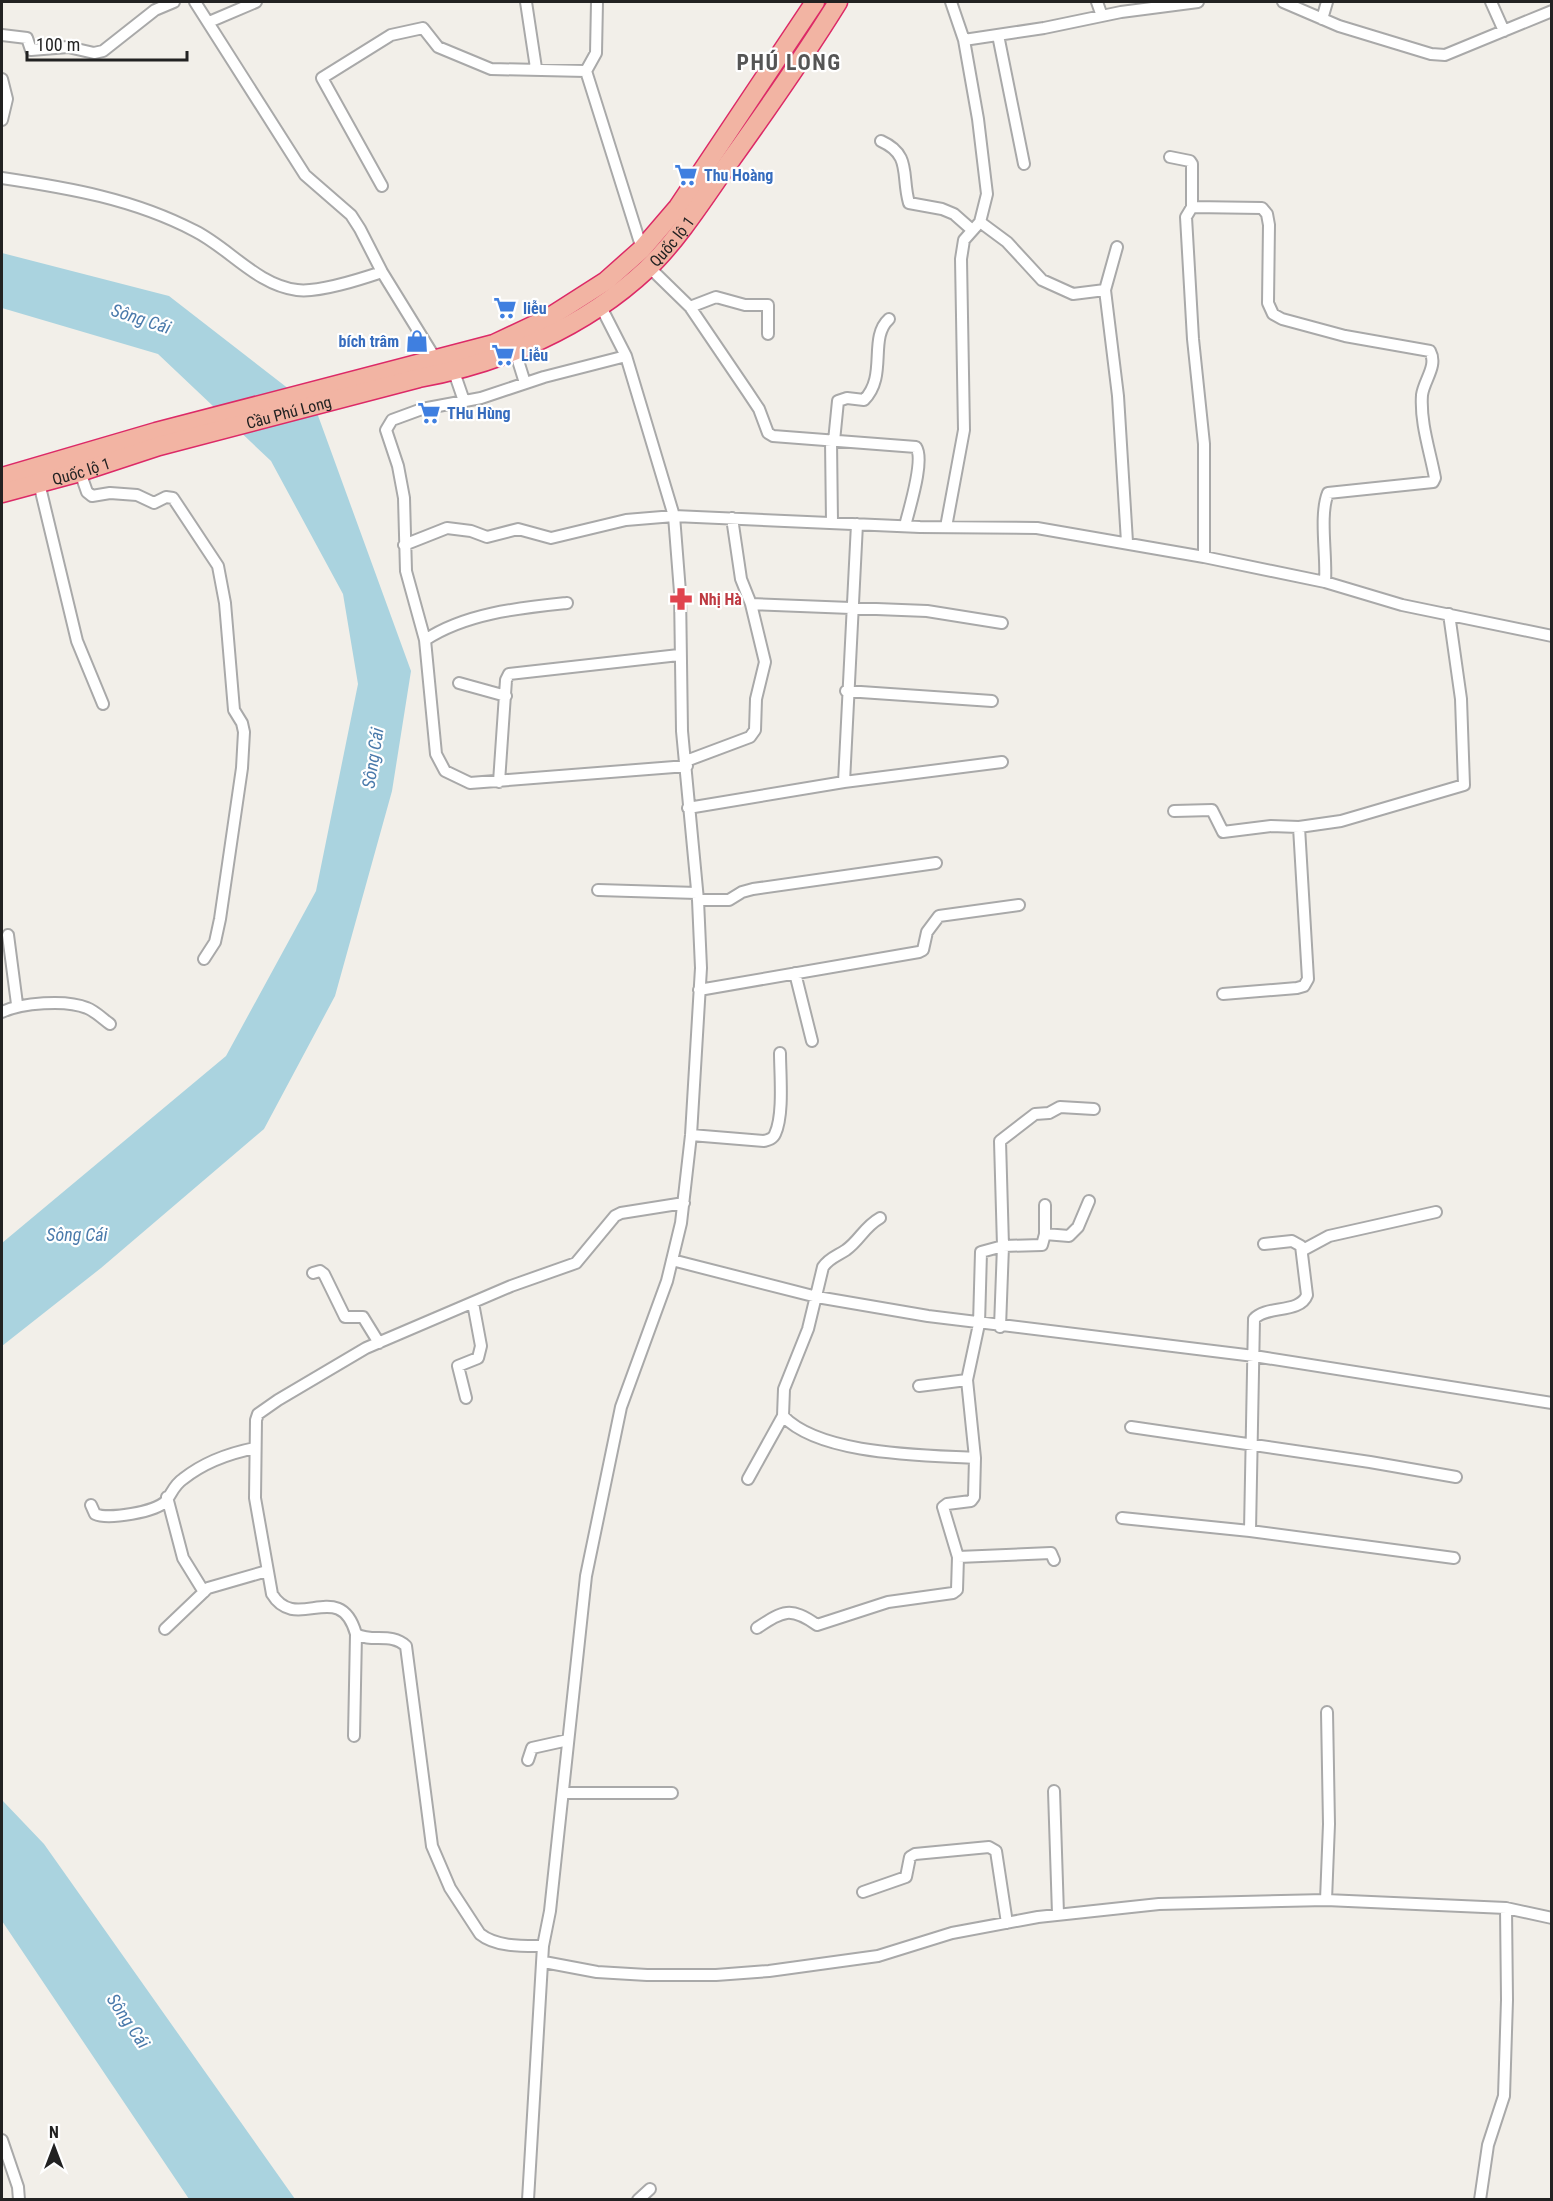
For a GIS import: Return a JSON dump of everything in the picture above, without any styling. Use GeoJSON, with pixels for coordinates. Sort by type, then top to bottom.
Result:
{"type":"FeatureCollection","features":[{"type":"Feature","properties":{"kind":"highway","name":"Quốc lộ 1"},"geometry":{"type":"LineString","coordinates":[[416,371],[435,358],[494,344],[545,320],[606,281],[642,249],[678,207],[815,2]]}},
{"type":"Feature","properties":{"kind":"highway","name":"Quốc lộ 1"},"geometry":{"type":"LineString","coordinates":[[416,371],[454,372],[515,351],[600,305],[649,267],[712,187],[838,2]]}},
{"type":"Feature","properties":{"kind":"highway","name":"Cầu Phú Long"},"geometry":{"type":"LineString","coordinates":[[157,439],[416,371]]}},
{"type":"Feature","properties":{"kind":"highway","name":"Quốc lộ 1"},"geometry":{"type":"LineString","coordinates":[[2,493],[80,472],[157,439]]}},
{"type":"Feature","properties":{"kind":"highway","name":"Quốc lộ 1"},"geometry":{"type":"LineString","coordinates":[[2,477],[157,439]]}},
{"type":"Feature","properties":{"kind":"street"},"geometry":{"type":"LineString","coordinates":[[2,35],[27,38],[31,50],[68,47],[94,53],[103,51],[155,10],[174,2]]}},
{"type":"Feature","properties":{"kind":"street"},"geometry":{"type":"LineString","coordinates":[[195,2],[305,175],[351,216],[382,272],[435,358]]}},
{"type":"Feature","properties":{"kind":"street"},"geometry":{"type":"LineString","coordinates":[[209,22],[256,2]]}},
{"type":"Feature","properties":{"kind":"street"},"geometry":{"type":"LineString","coordinates":[[526,2],[536,68]]}},
{"type":"Feature","properties":{"kind":"street"},"geometry":{"type":"LineString","coordinates":[[597,2],[596,53],[586,71],[642,249]]}},
{"type":"Feature","properties":{"kind":"street"},"geometry":{"type":"LineString","coordinates":[[946,527],[964,430],[961,259],[964,240],[976,225],[987,194],[978,119],[964,40],[951,2]]}},
{"type":"Feature","properties":{"kind":"street"},"geometry":{"type":"LineString","coordinates":[[1097,2],[1102,16]]}},
{"type":"Feature","properties":{"kind":"street"},"geometry":{"type":"LineString","coordinates":[[964,40],[1198,2]]}},
{"type":"Feature","properties":{"kind":"street"},"geometry":{"type":"LineString","coordinates":[[1283,2],[1322,19],[1431,54],[1455,53],[1551,11]]}},
{"type":"Feature","properties":{"kind":"street"},"geometry":{"type":"LineString","coordinates":[[1322,19],[1327,2]]}},
{"type":"Feature","properties":{"kind":"street"},"geometry":{"type":"LineString","coordinates":[[1491,2],[1504,31]]}},
{"type":"Feature","properties":{"kind":"street"},"geometry":{"type":"LineString","coordinates":[[382,186],[322,76],[391,35],[423,28],[438,47],[491,69],[536,68],[586,71]]}},
{"type":"Feature","properties":{"kind":"street"},"geometry":{"type":"LineString","coordinates":[[998,35],[1024,164]]}},
{"type":"Feature","properties":{"kind":"street"},"geometry":{"type":"LineString","coordinates":[[2,79],[8,99],[2,120]]}},
{"type":"Feature","properties":{"kind":"street"},"geometry":{"type":"LineString","coordinates":[[881,141],[898,150],[903,159],[909,203],[948,211],[1007,242],[1033,273],[1042,280],[1070,293],[1105,290]]}},
{"type":"Feature","properties":{"kind":"street"},"geometry":{"type":"LineString","coordinates":[[1170,157],[1190,161],[1192,164],[1192,207],[1187,212],[1186,223],[1193,339],[1204,444],[1204,556]]}},
{"type":"Feature","properties":{"kind":"street"},"geometry":{"type":"LineString","coordinates":[[2,178],[74,189],[149,210],[195,231],[267,279],[298,290],[313,289],[382,272]]}},
{"type":"Feature","properties":{"kind":"street"},"geometry":{"type":"LineString","coordinates":[[1192,207],[1265,209],[1269,225],[1268,303],[1274,314],[1282,319],[1345,336],[1430,351],[1432,355],[1433,362],[1422,392],[1422,408],[1435,478],[1433,482],[1328,493],[1324,516],[1327,556],[1325,582]]}},
{"type":"Feature","properties":{"kind":"street"},"geometry":{"type":"LineString","coordinates":[[1117,247],[1105,290],[1119,408],[1127,542]]}},
{"type":"Feature","properties":{"kind":"street"},"geometry":{"type":"LineString","coordinates":[[649,267],[690,307],[759,409],[768,433],[778,438],[916,447],[919,451],[919,464],[905,526]]}},
{"type":"Feature","properties":{"kind":"street"},"geometry":{"type":"LineString","coordinates":[[690,307],[716,297],[745,305],[768,305],[768,334]]}},
{"type":"Feature","properties":{"kind":"street"},"geometry":{"type":"LineString","coordinates":[[528,2199],[538,2012],[544,1962],[543,1946],[550,1911],[586,1576],[621,1407],[672,1260],[684,1203],[691,1135],[699,990],[698,897],[682,731],[680,592],[674,516],[626,356],[600,305]]}},
{"type":"Feature","properties":{"kind":"street"},"geometry":{"type":"LineString","coordinates":[[832,522],[833,441],[838,401],[847,398],[864,400],[871,393],[879,371],[880,330],[889,319]]}},
{"type":"Feature","properties":{"kind":"street"},"geometry":{"type":"LineString","coordinates":[[515,351],[525,383]]}},
{"type":"Feature","properties":{"kind":"street"},"geometry":{"type":"LineString","coordinates":[[626,356],[464,401],[422,409],[395,418],[387,425],[404,498],[406,571],[424,640],[436,754],[445,771],[470,783],[686,763],[750,737],[755,729],[756,699],[765,662],[752,604],[741,579],[732,518]]}},
{"type":"Feature","properties":{"kind":"street"},"geometry":{"type":"LineString","coordinates":[[454,372],[464,401]]}},
{"type":"Feature","properties":{"kind":"street"},"geometry":{"type":"LineString","coordinates":[[80,472],[87,492],[92,496],[110,493],[137,495],[154,503],[166,497],[173,498],[218,566],[225,603],[234,710],[242,723],[244,732],[242,768],[220,919],[215,942],[204,959]]}},
{"type":"Feature","properties":{"kind":"street"},"geometry":{"type":"LineString","coordinates":[[39,483],[77,642],[102,704]]}},
{"type":"Feature","properties":{"kind":"street"},"geometry":{"type":"LineString","coordinates":[[404,545],[447,528],[471,531],[487,537],[518,529],[551,538],[626,520],[674,516],[905,526],[1037,528],[1204,556],[1325,582],[1402,605],[1551,636]]}},
{"type":"Feature","properties":{"kind":"street"},"geometry":{"type":"LineString","coordinates":[[844,782],[846,691],[857,524]]}},
{"type":"Feature","properties":{"kind":"street"},"geometry":{"type":"LineString","coordinates":[[424,640],[436,633],[491,613],[567,603]]}},
{"type":"Feature","properties":{"kind":"street"},"geometry":{"type":"LineString","coordinates":[[752,604],[851,610],[927,611],[1002,623]]}},
{"type":"Feature","properties":{"kind":"street"},"geometry":{"type":"LineString","coordinates":[[1174,811],[1214,811],[1220,830],[1223,832],[1271,826],[1299,827],[1341,821],[1464,785],[1461,699],[1449,614]]}},
{"type":"Feature","properties":{"kind":"street"},"geometry":{"type":"LineString","coordinates":[[499,782],[509,674],[680,655]]}},
{"type":"Feature","properties":{"kind":"street"},"geometry":{"type":"LineString","coordinates":[[459,683],[506,696]]}},
{"type":"Feature","properties":{"kind":"street"},"geometry":{"type":"LineString","coordinates":[[846,691],[992,701]]}},
{"type":"Feature","properties":{"kind":"street"},"geometry":{"type":"LineString","coordinates":[[688,808],[844,782],[1002,762]]}},
{"type":"Feature","properties":{"kind":"street"},"geometry":{"type":"LineString","coordinates":[[1223,994],[1297,988],[1304,986],[1308,979],[1299,827]]}},
{"type":"Feature","properties":{"kind":"street"},"geometry":{"type":"LineString","coordinates":[[598,890],[729,900],[753,889],[936,863]]}},
{"type":"Feature","properties":{"kind":"street"},"geometry":{"type":"LineString","coordinates":[[699,990],[919,952],[923,950],[930,926],[939,916],[1019,905]]}},
{"type":"Feature","properties":{"kind":"street"},"geometry":{"type":"LineString","coordinates":[[8,935],[17,1004]]}},
{"type":"Feature","properties":{"kind":"street"},"geometry":{"type":"LineString","coordinates":[[795,974],[812,1041]]}},
{"type":"Feature","properties":{"kind":"street"},"geometry":{"type":"LineString","coordinates":[[2,1012],[17,1004],[79,1005],[89,1008],[110,1024]]}},
{"type":"Feature","properties":{"kind":"street"},"geometry":{"type":"LineString","coordinates":[[691,1135],[750,1140],[772,1138],[776,1134],[778,1114],[780,1053]]}},
{"type":"Feature","properties":{"kind":"street"},"geometry":{"type":"LineString","coordinates":[[1000,1327],[1003,1246],[1000,1142],[1035,1114],[1049,1113],[1060,1107],[1094,1109]]}},
{"type":"Feature","properties":{"kind":"street"},"geometry":{"type":"LineString","coordinates":[[1045,1234],[1069,1236],[1077,1227],[1089,1201]]}},
{"type":"Feature","properties":{"kind":"street"},"geometry":{"type":"LineString","coordinates":[[354,1736],[356,1634],[348,1613],[339,1608],[299,1610],[276,1602],[272,1594],[255,1498],[258,1414],[366,1348],[576,1263],[615,1216],[621,1213],[684,1203]]}},
{"type":"Feature","properties":{"kind":"street"},"geometry":{"type":"LineString","coordinates":[[757,1628],[778,1614],[802,1614],[817,1625],[888,1602],[952,1593],[958,1584],[958,1557],[943,1507],[973,1499],[975,1458],[967,1380],[979,1324],[981,1252],[1003,1246],[1042,1245],[1045,1234],[1045,1205]]}},
{"type":"Feature","properties":{"kind":"street"},"geometry":{"type":"LineString","coordinates":[[1303,1251],[1329,1236],[1436,1212]]}},
{"type":"Feature","properties":{"kind":"street"},"geometry":{"type":"LineString","coordinates":[[748,1479],[783,1416],[783,1389],[808,1329],[826,1262],[848,1249],[867,1225],[880,1218]]}},
{"type":"Feature","properties":{"kind":"street"},"geometry":{"type":"LineString","coordinates":[[1250,1531],[1256,1316],[1305,1300],[1303,1251],[1297,1242],[1264,1244]]}},
{"type":"Feature","properties":{"kind":"street"},"geometry":{"type":"LineString","coordinates":[[672,1260],[817,1297],[979,1324],[1079,1333],[1254,1356],[1551,1403]]}},
{"type":"Feature","properties":{"kind":"street"},"geometry":{"type":"LineString","coordinates":[[314,1273],[320,1271],[324,1274],[345,1317],[356,1315],[363,1317],[379,1343]]}},
{"type":"Feature","properties":{"kind":"street"},"geometry":{"type":"LineString","coordinates":[[466,1398],[458,1366],[478,1358],[481,1346],[473,1303]]}},
{"type":"Feature","properties":{"kind":"street"},"geometry":{"type":"LineString","coordinates":[[919,1386],[967,1380]]}},
{"type":"Feature","properties":{"kind":"street"},"geometry":{"type":"LineString","coordinates":[[783,1416],[798,1429],[835,1442],[892,1454],[975,1458]]}},
{"type":"Feature","properties":{"kind":"street"},"geometry":{"type":"LineString","coordinates":[[1131,1427],[1371,1462],[1455,1477]]}},
{"type":"Feature","properties":{"kind":"street"},"geometry":{"type":"LineString","coordinates":[[91,1505],[95,1514],[110,1518],[158,1505],[168,1497],[175,1485],[199,1469],[228,1455],[255,1448]]}},
{"type":"Feature","properties":{"kind":"street"},"geometry":{"type":"LineString","coordinates":[[168,1497],[183,1558],[204,1592]]}},
{"type":"Feature","properties":{"kind":"street"},"geometry":{"type":"LineString","coordinates":[[1122,1518],[1250,1531],[1454,1558]]}},
{"type":"Feature","properties":{"kind":"street"},"geometry":{"type":"LineString","coordinates":[[958,1557],[1051,1553],[1054,1560]]}},
{"type":"Feature","properties":{"kind":"street"},"geometry":{"type":"LineString","coordinates":[[165,1629],[204,1592],[216,1585],[267,1571]]}},
{"type":"Feature","properties":{"kind":"street"},"geometry":{"type":"LineString","coordinates":[[356,1634],[362,1638],[393,1638],[406,1646],[432,1846],[450,1888],[486,1939],[516,1946],[543,1946]]}},
{"type":"Feature","properties":{"kind":"street"},"geometry":{"type":"LineString","coordinates":[[1326,1900],[1329,1824],[1327,1712]]}},
{"type":"Feature","properties":{"kind":"street"},"geometry":{"type":"LineString","coordinates":[[528,1760],[532,1748],[568,1740]]}},
{"type":"Feature","properties":{"kind":"street"},"geometry":{"type":"LineString","coordinates":[[1054,1791],[1058,1914]]}},
{"type":"Feature","properties":{"kind":"street"},"geometry":{"type":"LineString","coordinates":[[562,1793],[672,1792]]}},
{"type":"Feature","properties":{"kind":"street"},"geometry":{"type":"LineString","coordinates":[[863,1892],[906,1877],[910,1857],[915,1854],[989,1847],[996,1851],[1007,1923]]}},
{"type":"Feature","properties":{"kind":"street"},"geometry":{"type":"LineString","coordinates":[[544,1962],[627,1974],[716,1976],[824,1965],[878,1956],[952,1933],[1058,1914],[1159,1904],[1326,1900],[1506,1908],[1551,1918]]}},
{"type":"Feature","properties":{"kind":"street"},"geometry":{"type":"LineString","coordinates":[[1480,2199],[1488,2145],[1504,2097],[1507,2000],[1506,1908]]}},
{"type":"Feature","properties":{"kind":"street"},"geometry":{"type":"LineString","coordinates":[[2,2140],[18,2187],[19,2199]]}},
{"type":"Feature","properties":{"kind":"street"},"geometry":{"type":"LineString","coordinates":[[638,2199],[650,2189]]}},
{"type":"Feature","properties":{"kind":"water","name":"Sông Cái"},"geometry":{"type":"Polygon","coordinates":[[[2,253],[169,296],[316,410],[411,671],[392,791],[335,996],[264,1129],[101,1268],[2,1346],[2,1243],[226,1056],[316,891],[358,684],[343,594],[271,461],[158,354],[2,308],[2,253]]]}},
{"type":"Feature","properties":{"kind":"water","name":"Sông Cái"},"geometry":{"type":"Polygon","coordinates":[[[2,1800],[44,1844],[295,2199],[189,2199],[2,1921],[2,1800]]]}},
{"type":"Feature","properties":{"kind":"place","name":"Thu Hoàng"},"geometry":{"type":"Point","coordinates":[686,175]}},
{"type":"Feature","properties":{"kind":"place","name":"liễu"},"geometry":{"type":"Point","coordinates":[505,308]}},
{"type":"Feature","properties":{"kind":"place","name":"bích trâm"},"geometry":{"type":"Point","coordinates":[417,341]}},
{"type":"Feature","properties":{"kind":"place","name":"Liễu"},"geometry":{"type":"Point","coordinates":[503,355]}},
{"type":"Feature","properties":{"kind":"place","name":"THu Hùng"},"geometry":{"type":"Point","coordinates":[429,413]}},
{"type":"Feature","properties":{"kind":"place","name":"Nhị Hà"},"geometry":{"type":"Point","coordinates":[681,599]}},
{"type":"Feature","properties":{"kind":"district","name":"PHÚ LONG"},"geometry":{"type":"Point","coordinates":[789,62]}}]}
